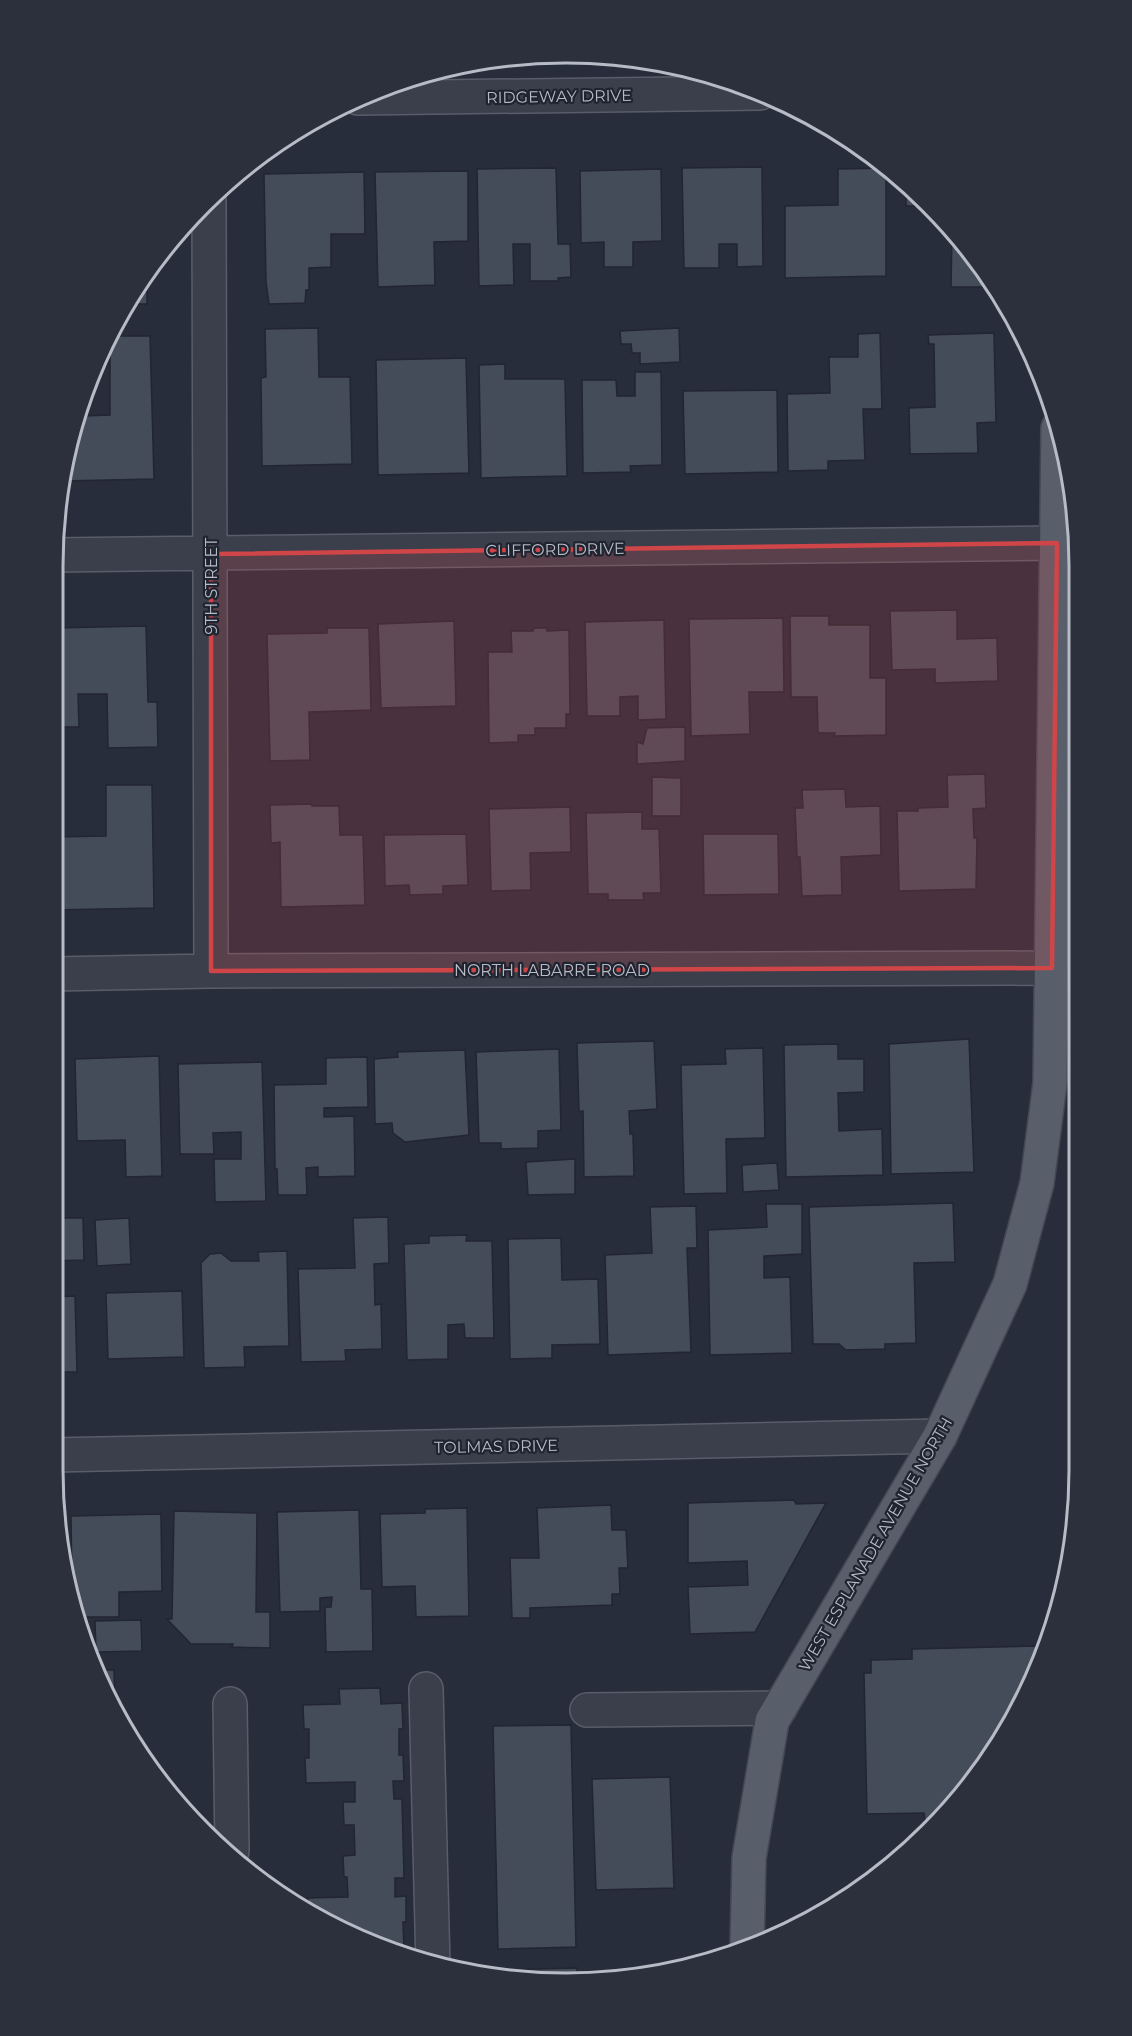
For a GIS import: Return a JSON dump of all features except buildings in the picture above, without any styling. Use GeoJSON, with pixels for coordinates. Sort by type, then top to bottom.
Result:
{"type":"FeatureCollection","features":[{"type":"Feature","properties":{"kind":"main road","name":"WEST ESPLANADE AVENUE NORTH"},"geometry":{"type":"LineString","coordinates":[[747,1939],[748,1858],[772,1721],[939,1436],[1010,1284],[1037,1183],[1050,1083],[1058,462]]}},
{"type":"Feature","properties":{"kind":"main road"},"geometry":{"type":"LineString","coordinates":[[1055,650],[1069,675]]}},
{"type":"Feature","properties":{"kind":"main road"},"geometry":{"type":"LineString","coordinates":[[1053,881],[1069,836]]}},
{"type":"Feature","properties":{"kind":"street","name":"RIDGEWAY DRIVE"},"geometry":{"type":"LineString","coordinates":[[383,98],[737,93]]}},
{"type":"Feature","properties":{"kind":"street","name":"9TH STREET"},"geometry":{"type":"LineString","coordinates":[[209,211],[211,971]]}},
{"type":"Feature","properties":{"kind":"street","name":"CLIFFORD DRIVE"},"geometry":{"type":"LineString","coordinates":[[63,555],[1057,543]]}},
{"type":"Feature","properties":{"kind":"street","name":"NORTH LABARRE ROAD"},"geometry":{"type":"LineString","coordinates":[[63,974],[211,971],[1052,968]]}},
{"type":"Feature","properties":{"kind":"street","name":"TOLMAS DRIVE"},"geometry":{"type":"LineString","coordinates":[[63,1455],[939,1436]]}},
{"type":"Feature","properties":{"kind":"street"},"geometry":{"type":"LineString","coordinates":[[426,1689],[433,1955]]}},
{"type":"Feature","properties":{"kind":"street"},"geometry":{"type":"LineString","coordinates":[[230,1704],[232,1846]]}},
{"type":"Feature","properties":{"kind":"street"},"geometry":{"type":"LineString","coordinates":[[587,1710],[780,1708]]}},
{"type":"Feature","properties":{"kind":"highlighted area"},"geometry":{"type":"Polygon","coordinates":[[[1057,543],[1052,968],[211,971],[211,554],[1057,543]]]}}]}
